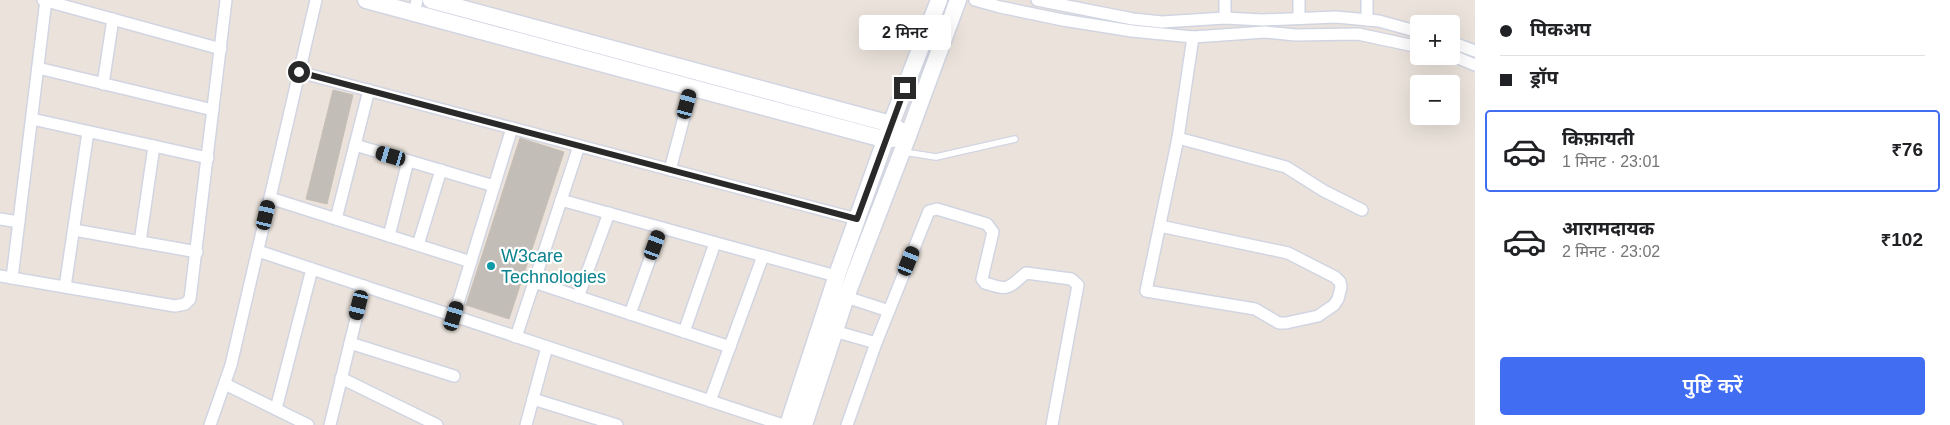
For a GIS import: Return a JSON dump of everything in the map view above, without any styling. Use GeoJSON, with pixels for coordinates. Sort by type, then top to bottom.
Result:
{"type":"FeatureCollection","features":[{"type":"Feature","properties":{"kind":"street"},"geometry":{"type":"LineString","coordinates":[[221,49],[45,0],[19,222],[6,277],[175,306],[185,304],[190,299],[193,288],[221,49],[226,0]]}},
{"type":"Feature","properties":{"kind":"street"},"geometry":{"type":"LineString","coordinates":[[210,425],[231,365],[316,0]]}},
{"type":"Feature","properties":{"kind":"street"},"geometry":{"type":"LineString","coordinates":[[366,0],[415,6],[447,22],[887,140],[908,136]]}},
{"type":"Feature","properties":{"kind":"street"},"geometry":{"type":"LineString","coordinates":[[432,0],[451,3],[891,124],[908,136]]}},
{"type":"Feature","properties":{"kind":"street"},"geometry":{"type":"LineString","coordinates":[[788,425],[836,276],[887,140],[891,124],[940,0]]}},
{"type":"Feature","properties":{"kind":"street"},"geometry":{"type":"LineString","coordinates":[[804,425],[846,297],[958,0]]}},
{"type":"Feature","properties":{"kind":"street"},"geometry":{"type":"LineString","coordinates":[[974,0],[1000,7],[1090,24],[1193,37],[1265,32],[1296,35],[1358,34],[1410,45]]}},
{"type":"Feature","properties":{"kind":"street"},"geometry":{"type":"LineString","coordinates":[[1037,0],[1086,5],[1133,19],[1162,22],[1225,18],[1262,20],[1336,17],[1379,21],[1410,30]]}},
{"type":"Feature","properties":{"kind":"street"},"geometry":{"type":"LineString","coordinates":[[1225,0],[1225,18]]}},
{"type":"Feature","properties":{"kind":"street"},"geometry":{"type":"LineString","coordinates":[[1299,0],[1299,18]]}},
{"type":"Feature","properties":{"kind":"street"},"geometry":{"type":"LineString","coordinates":[[1367,0],[1367,20]]}},
{"type":"Feature","properties":{"kind":"street"},"geometry":{"type":"LineString","coordinates":[[447,22],[451,3]]}},
{"type":"Feature","properties":{"kind":"street"},"geometry":{"type":"LineString","coordinates":[[103,84],[113,19]]}},
{"type":"Feature","properties":{"kind":"street"},"geometry":{"type":"LineString","coordinates":[[1160,226],[1288,253],[1335,277],[1340,282],[1341,287],[1338,299],[1326,312],[1318,316],[1279,323],[1255,309],[1146,291],[1178,138],[1193,37]]}},
{"type":"Feature","properties":{"kind":"street"},"geometry":{"type":"LineString","coordinates":[[1460,45],[1475,51]]}},
{"type":"Feature","properties":{"kind":"street"},"geometry":{"type":"LineString","coordinates":[[1460,59],[1475,65]]}},
{"type":"Feature","properties":{"kind":"street"},"geometry":{"type":"LineString","coordinates":[[38,68],[214,110]]}},
{"type":"Feature","properties":{"kind":"street"},"geometry":{"type":"LineString","coordinates":[[299,72],[857,219]]}},
{"type":"Feature","properties":{"kind":"street"},"geometry":{"type":"LineString","coordinates":[[670,170],[692,87]]}},
{"type":"Feature","properties":{"kind":"street"},"geometry":{"type":"LineString","coordinates":[[336,219],[369,90]]}},
{"type":"Feature","properties":{"kind":"street"},"geometry":{"type":"LineString","coordinates":[[32,119],[208,158]]}},
{"type":"Feature","properties":{"kind":"street"},"geometry":{"type":"LineString","coordinates":[[454,316],[512,128]]}},
{"type":"Feature","properties":{"kind":"street"},"geometry":{"type":"LineString","coordinates":[[65,287],[88,132]]}},
{"type":"Feature","properties":{"kind":"street"},"geometry":{"type":"LineString","coordinates":[[1178,138],[1286,167],[1324,191],[1362,210]]}},
{"type":"Feature","properties":{"kind":"street"},"geometry":{"type":"LineString","coordinates":[[355,145],[494,186]]}},
{"type":"Feature","properties":{"kind":"street"},"geometry":{"type":"LineString","coordinates":[[140,242],[154,146]]}},
{"type":"Feature","properties":{"kind":"street"},"geometry":{"type":"LineString","coordinates":[[516,337],[579,146]]}},
{"type":"Feature","properties":{"kind":"street"},"geometry":{"type":"LineString","coordinates":[[389,236],[408,161]]}},
{"type":"Feature","properties":{"kind":"street"},"geometry":{"type":"LineString","coordinates":[[418,245],[441,170]]}},
{"type":"Feature","properties":{"kind":"street"},"geometry":{"type":"LineString","coordinates":[[270,198],[470,262]]}},
{"type":"Feature","properties":{"kind":"street"},"geometry":{"type":"LineString","coordinates":[[561,200],[836,276]]}},
{"type":"Feature","properties":{"kind":"street"},"geometry":{"type":"LineString","coordinates":[[847,425],[876,343],[929,211],[933,209],[987,224],[991,227],[993,232],[982,279],[985,283],[1003,289],[1026,273],[1071,279],[1078,285],[1052,425]]}},
{"type":"Feature","properties":{"kind":"street"},"geometry":{"type":"LineString","coordinates":[[578,297],[608,213]]}},
{"type":"Feature","properties":{"kind":"street"},"geometry":{"type":"LineString","coordinates":[[0,218],[19,222]]}},
{"type":"Feature","properties":{"kind":"street"},"geometry":{"type":"LineString","coordinates":[[630,314],[661,228]]}},
{"type":"Feature","properties":{"kind":"street"},"geometry":{"type":"LineString","coordinates":[[74,230],[197,252]]}},
{"type":"Feature","properties":{"kind":"street"},"geometry":{"type":"LineString","coordinates":[[684,332],[715,243]]}},
{"type":"Feature","properties":{"kind":"street"},"geometry":{"type":"LineString","coordinates":[[258,251],[783,425]]}},
{"type":"Feature","properties":{"kind":"street"},"geometry":{"type":"LineString","coordinates":[[710,401],[763,256]]}},
{"type":"Feature","properties":{"kind":"street"},"geometry":{"type":"LineString","coordinates":[[276,409],[312,269]]}},
{"type":"Feature","properties":{"kind":"street"},"geometry":{"type":"LineString","coordinates":[[534,282],[730,347]]}},
{"type":"Feature","properties":{"kind":"street"},"geometry":{"type":"LineString","coordinates":[[330,425],[364,286]]}},
{"type":"Feature","properties":{"kind":"street"},"geometry":{"type":"LineString","coordinates":[[846,297],[889,311]]}},
{"type":"Feature","properties":{"kind":"street"},"geometry":{"type":"LineString","coordinates":[[834,331],[876,343]]}},
{"type":"Feature","properties":{"kind":"street"},"geometry":{"type":"LineString","coordinates":[[350,342],[454,376]]}},
{"type":"Feature","properties":{"kind":"street"},"geometry":{"type":"LineString","coordinates":[[526,425],[547,347]]}},
{"type":"Feature","properties":{"kind":"street"},"geometry":{"type":"LineString","coordinates":[[341,378],[438,425]]}},
{"type":"Feature","properties":{"kind":"street"},"geometry":{"type":"LineString","coordinates":[[224,384],[308,425]]}},
{"type":"Feature","properties":{"kind":"street"},"geometry":{"type":"LineString","coordinates":[[533,399],[594,422],[617,425]]}},
{"type":"Feature","properties":{"kind":"lane"},"geometry":{"type":"LineString","coordinates":[[902,151],[936,157],[1015,139]]}},
{"type":"Feature","properties":{"kind":"building"},"geometry":{"type":"Polygon","coordinates":[[[333,90],[353,95],[327,204],[306,199],[333,90]]]}},
{"type":"Feature","properties":{"kind":"building"},"geometry":{"type":"Polygon","coordinates":[[[520,138],[564,152],[509,319],[466,305],[520,138]]]}},
{"type":"Feature","properties":{"kind":"place","name":"W3care Technologies"},"geometry":{"type":"Point","coordinates":[491,266]}},
{"type":"Feature","properties":{"kind":"route"},"geometry":{"type":"LineString","coordinates":[[299,72],[857,219],[905,88]]}}]}
